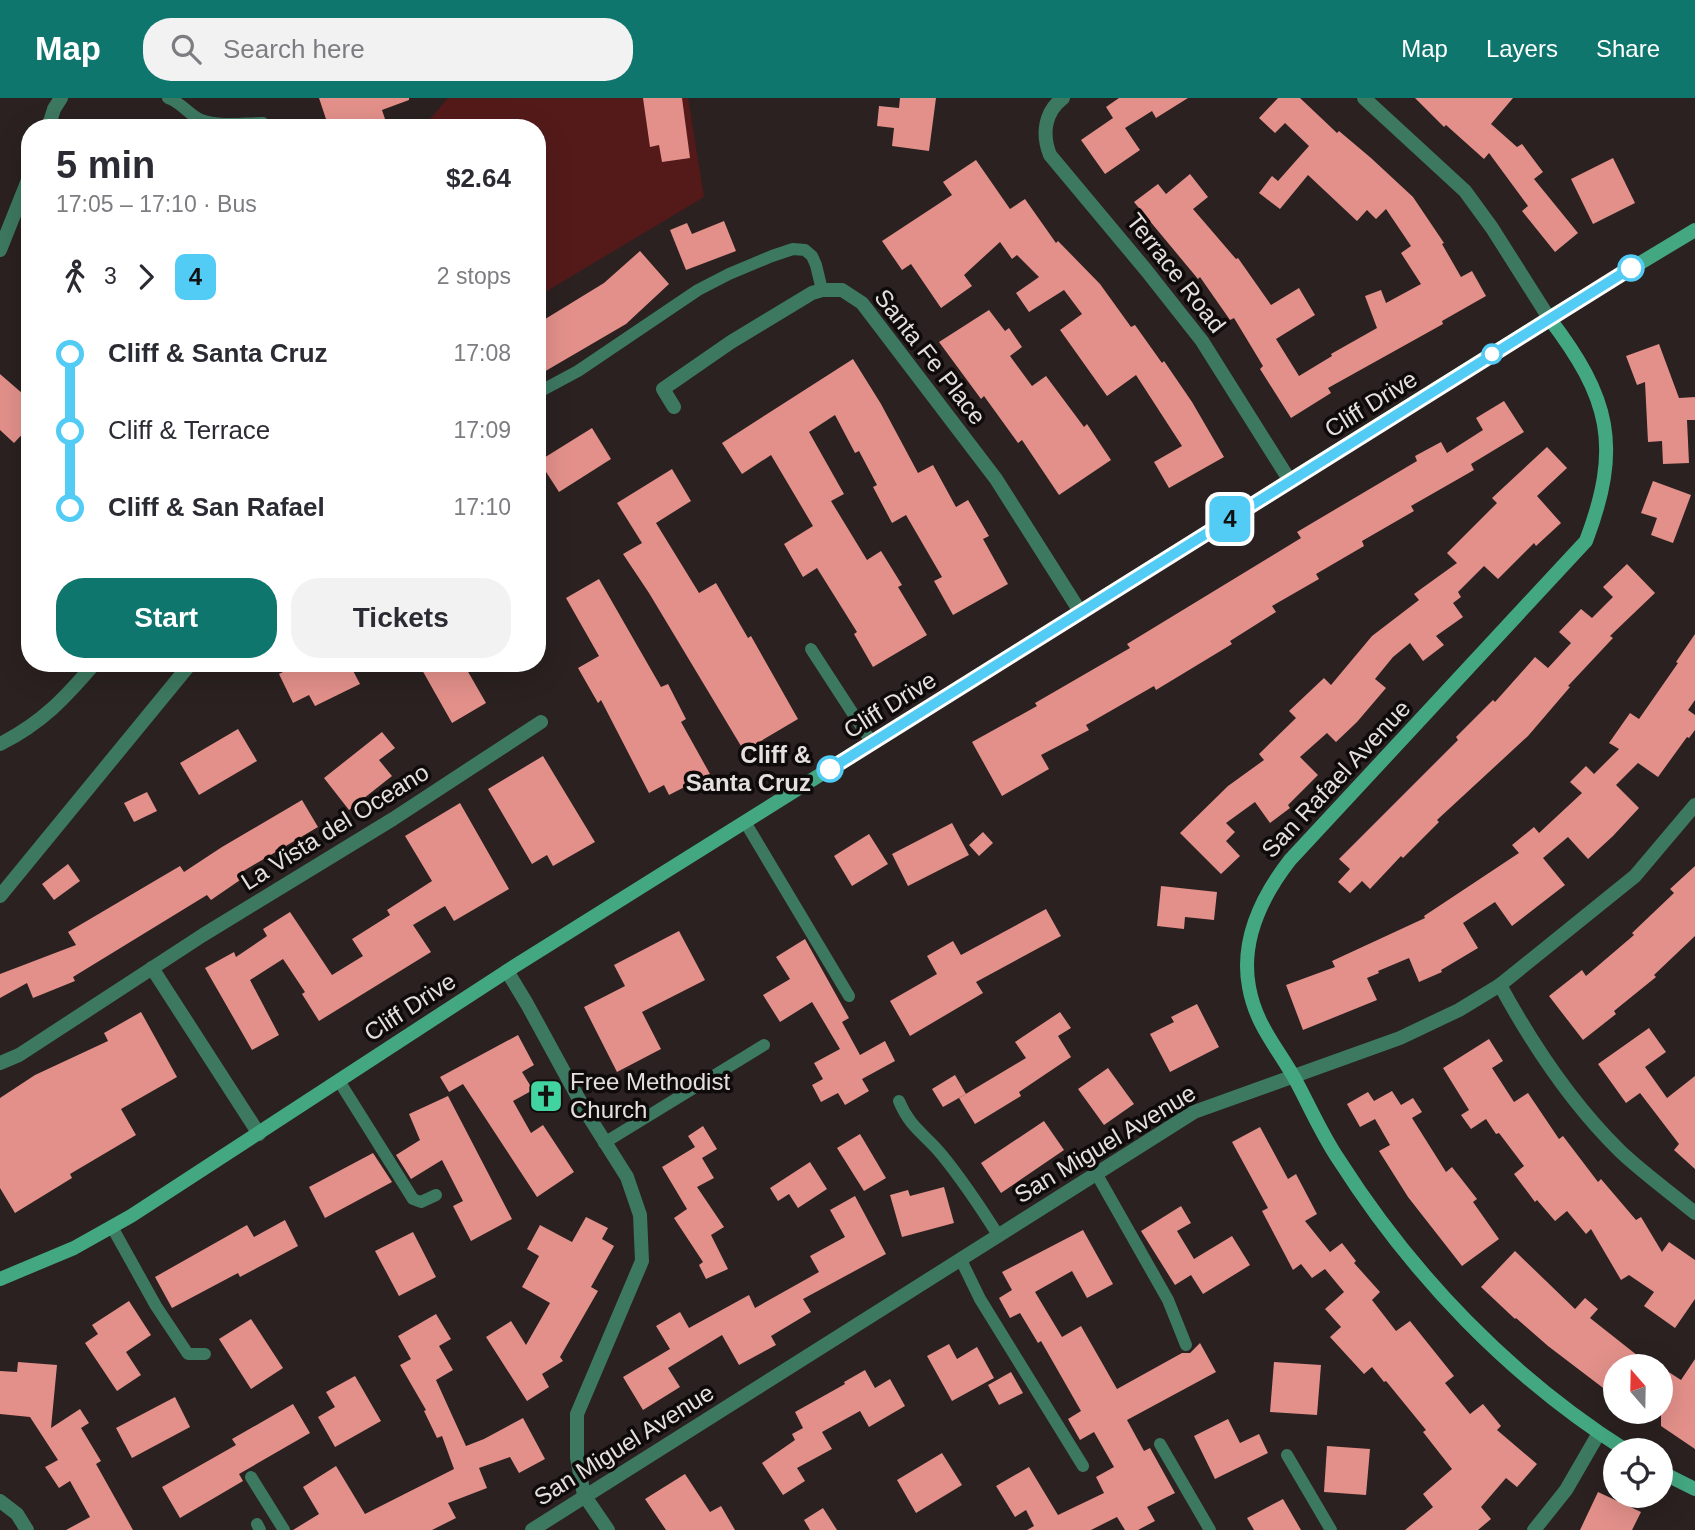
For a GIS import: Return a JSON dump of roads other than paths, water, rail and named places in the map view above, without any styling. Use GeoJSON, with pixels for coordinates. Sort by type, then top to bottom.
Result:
{"type":"FeatureCollection","features":[{"type":"Feature","properties":{"kind":"main road","name":"Cliff Drive"},"geometry":{"type":"LineString","coordinates":[[0,1279],[74,1248],[112,1227],[507,971],[1695,229]]}},
{"type":"Feature","properties":{"kind":"main road","name":"San Rafael Avenue"},"geometry":{"type":"LineString","coordinates":[[1549,318],[1572,349],[1594,387],[1603,418],[1607,450],[1605,480],[1586,541],[1290,860],[1262,901],[1253,924],[1248,947],[1248,986],[1256,1014],[1269,1040],[1293,1076],[1337,1157],[1370,1208],[1407,1257],[1447,1302],[1496,1350],[1547,1394],[1607,1438]]}},
{"type":"Feature","properties":{"kind":"main road"},"geometry":{"type":"LineString","coordinates":[[1673,1478],[1695,1489]]}},
{"type":"Feature","properties":{"kind":"street"},"geometry":{"type":"LineString","coordinates":[[51,119],[61,98]]}},
{"type":"Feature","properties":{"kind":"street","name":"Terrace Road"},"geometry":{"type":"LineString","coordinates":[[1063,98],[1046,121],[1046,145],[1050,155],[1202,341],[1290,481]]}},
{"type":"Feature","properties":{"kind":"street"},"geometry":{"type":"LineString","coordinates":[[1364,98],[1465,191],[1499,237],[1549,318]]}},
{"type":"Feature","properties":{"kind":"street"},"geometry":{"type":"LineString","coordinates":[[0,250],[21,198]]}},
{"type":"Feature","properties":{"kind":"street"},"geometry":{"type":"LineString","coordinates":[[674,407],[663,389],[731,342],[811,293],[822,290]]}},
{"type":"Feature","properties":{"kind":"street","name":"Santa Fe Place"},"geometry":{"type":"LineString","coordinates":[[822,290],[842,290],[862,303],[996,479],[1081,613]]}},
{"type":"Feature","properties":{"kind":"street"},"geometry":{"type":"LineString","coordinates":[[0,744],[42,719],[61,703],[87,672]]}},
{"type":"Feature","properties":{"kind":"street"},"geometry":{"type":"LineString","coordinates":[[0,896],[184,672]]}},
{"type":"Feature","properties":{"kind":"street","name":"La Vista del Oceano"},"geometry":{"type":"LineString","coordinates":[[0,1063],[30,1049],[152,968],[541,722]]}},
{"type":"Feature","properties":{"kind":"street","name":"San Miguel Avenue"},"geometry":{"type":"LineString","coordinates":[[532,1530],[1194,1112],[1399,1038],[1459,1010],[1500,985],[1635,876],[1695,805]]}},
{"type":"Feature","properties":{"kind":"street"},"geometry":{"type":"LineString","coordinates":[[152,968],[259,1133]]}},
{"type":"Feature","properties":{"kind":"street"},"geometry":{"type":"LineString","coordinates":[[507,971],[626,1177],[640,1214],[642,1261],[577,1414],[577,1458],[584,1495],[608,1530]]}},
{"type":"Feature","properties":{"kind":"street"},"geometry":{"type":"LineString","coordinates":[[1500,985],[1546,1059],[1585,1111],[1620,1151],[1695,1213]]}},
{"type":"Feature","properties":{"kind":"street"},"geometry":{"type":"LineString","coordinates":[[1534,1530],[1566,1490],[1599,1433]]}},
{"type":"Feature","properties":{"kind":"street"},"geometry":{"type":"LineString","coordinates":[[0,1501],[9,1507],[25,1526]]}},
{"type":"Feature","properties":{"kind":"lane"},"geometry":{"type":"LineString","coordinates":[[168,98],[201,119]]}},
{"type":"Feature","properties":{"kind":"lane"},"geometry":{"type":"LineString","coordinates":[[546,388],[578,371],[698,290],[772,256],[793,249],[805,250],[817,265],[822,290]]}},
{"type":"Feature","properties":{"kind":"lane"},"geometry":{"type":"LineString","coordinates":[[811,649],[872,743]]}},
{"type":"Feature","properties":{"kind":"lane"},"geometry":{"type":"LineString","coordinates":[[745,822],[849,996]]}},
{"type":"Feature","properties":{"kind":"lane"},"geometry":{"type":"LineString","coordinates":[[604,1143],[764,1045]]}},
{"type":"Feature","properties":{"kind":"lane"},"geometry":{"type":"LineString","coordinates":[[339,1081],[368,1123],[412,1199],[421,1202],[436,1195]]}},
{"type":"Feature","properties":{"kind":"lane"},"geometry":{"type":"LineString","coordinates":[[899,1101],[906,1119],[938,1150],[965,1184],[998,1236]]}},
{"type":"Feature","properties":{"kind":"lane"},"geometry":{"type":"LineString","coordinates":[[1096,1173],[1168,1300],[1186,1345]]}},
{"type":"Feature","properties":{"kind":"lane"},"geometry":{"type":"LineString","coordinates":[[112,1227],[156,1306],[188,1354],[205,1354]]}},
{"type":"Feature","properties":{"kind":"lane"},"geometry":{"type":"LineString","coordinates":[[961,1260],[981,1299],[1083,1466]]}},
{"type":"Feature","properties":{"kind":"lane"},"geometry":{"type":"LineString","coordinates":[[1160,1444],[1210,1530]]}},
{"type":"Feature","properties":{"kind":"lane"},"geometry":{"type":"LineString","coordinates":[[1287,1455],[1331,1530]]}},
{"type":"Feature","properties":{"kind":"lane"},"geometry":{"type":"LineString","coordinates":[[251,1477],[284,1530]]}},
{"type":"Feature","properties":{"kind":"place","name":"Cliff & Santa Cruz"},"geometry":{"type":"Point","coordinates":[830,769]}},
{"type":"Feature","properties":{"kind":"place","name":"Free Methodist Church"},"geometry":{"type":"Point","coordinates":[546,1096]}}]}
